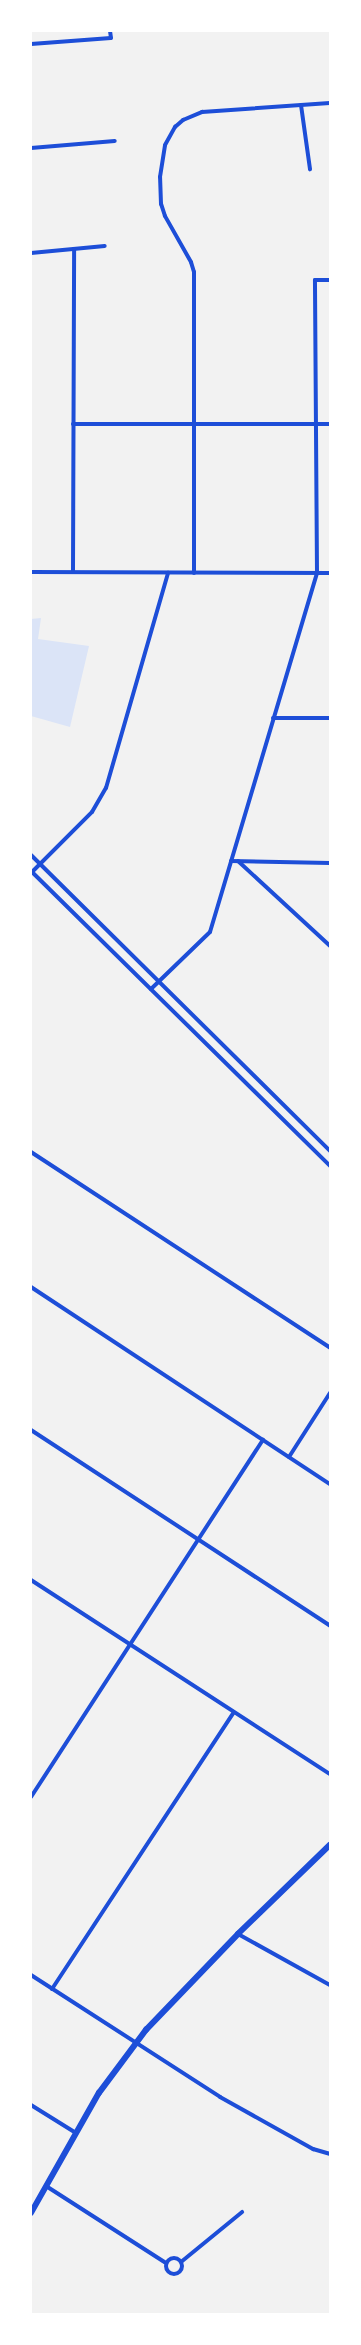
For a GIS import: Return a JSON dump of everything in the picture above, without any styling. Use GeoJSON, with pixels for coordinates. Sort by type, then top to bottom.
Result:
{"type":"FeatureCollection","features":[{"type":"Feature","properties":{"kind":"street"},"geometry":{"type":"LineString","coordinates":[[31,44],[111,38],[110,31]]}},
{"type":"Feature","properties":{"kind":"street"},"geometry":{"type":"LineString","coordinates":[[194,573],[194,272],[191,262],[165,216],[161,204],[160,178],[165,145],[169,136],[179,123],[202,112],[330,103]]}},
{"type":"Feature","properties":{"kind":"street"},"geometry":{"type":"LineString","coordinates":[[301,105],[310,169]]}},
{"type":"Feature","properties":{"kind":"street"},"geometry":{"type":"LineString","coordinates":[[31,148],[116,141]]}},
{"type":"Feature","properties":{"kind":"street"},"geometry":{"type":"LineString","coordinates":[[31,252],[105,246]]}},
{"type":"Feature","properties":{"kind":"street"},"geometry":{"type":"LineString","coordinates":[[73,571],[74,249]]}},
{"type":"Feature","properties":{"kind":"street"},"geometry":{"type":"LineString","coordinates":[[151,989],[210,932],[317,573],[315,280],[330,280]]}},
{"type":"Feature","properties":{"kind":"street"},"geometry":{"type":"LineString","coordinates":[[73,424],[330,424]]}},
{"type":"Feature","properties":{"kind":"street"},"geometry":{"type":"LineString","coordinates":[[31,572],[330,573]]}},
{"type":"Feature","properties":{"kind":"street"},"geometry":{"type":"LineString","coordinates":[[168,573],[106,788],[92,812],[32,872],[330,1166]]}},
{"type":"Feature","properties":{"kind":"street"},"geometry":{"type":"LineString","coordinates":[[273,718],[330,718]]}},
{"type":"Feature","properties":{"kind":"street"},"geometry":{"type":"LineString","coordinates":[[31,855],[330,1151]]}},
{"type":"Feature","properties":{"kind":"street"},"geometry":{"type":"LineString","coordinates":[[231,861],[330,863]]}},
{"type":"Feature","properties":{"kind":"street"},"geometry":{"type":"LineString","coordinates":[[238,861],[330,946]]}},
{"type":"Feature","properties":{"kind":"street"},"geometry":{"type":"LineString","coordinates":[[31,1152],[330,1348]]}},
{"type":"Feature","properties":{"kind":"street"},"geometry":{"type":"LineString","coordinates":[[31,1288],[330,1484]]}},
{"type":"Feature","properties":{"kind":"street"},"geometry":{"type":"LineString","coordinates":[[290,1457],[330,1393]]}},
{"type":"Feature","properties":{"kind":"street"},"geometry":{"type":"LineString","coordinates":[[31,1430],[330,1626]]}},
{"type":"Feature","properties":{"kind":"street"},"geometry":{"type":"LineString","coordinates":[[31,1797],[262,1440]]}},
{"type":"Feature","properties":{"kind":"street"},"geometry":{"type":"LineString","coordinates":[[31,1580],[330,1774]]}},
{"type":"Feature","properties":{"kind":"street"},"geometry":{"type":"LineString","coordinates":[[52,1989],[234,1712]]}},
{"type":"Feature","properties":{"kind":"street"},"geometry":{"type":"LineString","coordinates":[[31,2213],[99,2093],[135,2044],[171,2002],[238,1934],[330,1845]]}},
{"type":"Feature","properties":{"kind":"street"},"geometry":{"type":"LineString","coordinates":[[238,1934],[330,1985]]}},
{"type":"Feature","properties":{"kind":"street"},"geometry":{"type":"LineString","coordinates":[[31,1975],[135,2044],[220,2097],[313,2149],[330,2154]]}},
{"type":"Feature","properties":{"kind":"street"},"geometry":{"type":"LineString","coordinates":[[31,2105],[76,2134]]}},
{"type":"Feature","properties":{"kind":"street"},"geometry":{"type":"LineString","coordinates":[[46,2186],[166,2263]]}},
{"type":"Feature","properties":{"kind":"street"},"geometry":{"type":"LineString","coordinates":[[166,2263],[166,2270],[174,2275],[180,2272],[181,2262],[242,2212]]}},
{"type":"Feature","properties":{"kind":"street"},"geometry":{"type":"LineString","coordinates":[[166,2263],[173,2258],[181,2262]]}},
{"type":"Feature","properties":{"kind":"shaded area"},"geometry":{"type":"Polygon","coordinates":[[[41,618],[38,639],[89,646],[70,727],[31,716],[31,619],[41,618]]]}}]}
